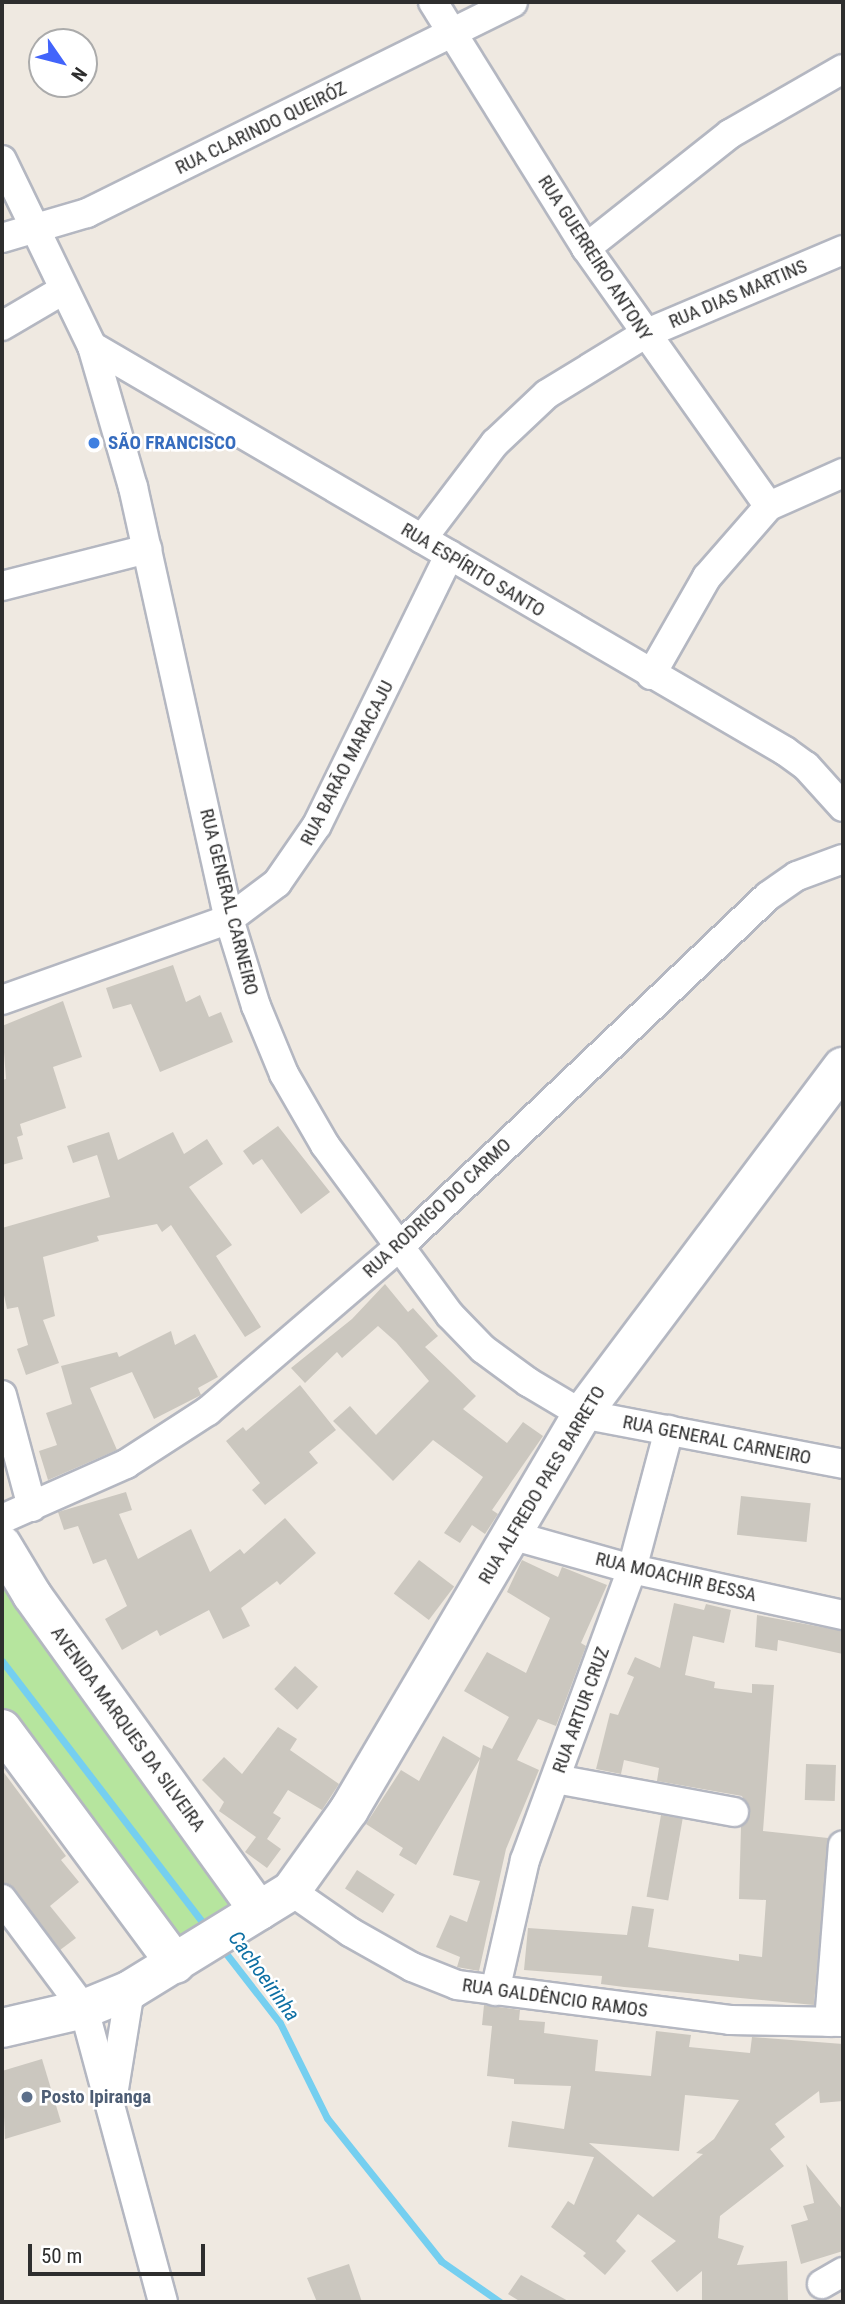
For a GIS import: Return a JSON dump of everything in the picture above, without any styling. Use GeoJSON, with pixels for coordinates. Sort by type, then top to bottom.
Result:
{"type":"FeatureCollection","features":[{"type":"Feature","properties":{"kind":"street","name":"RUA GUERREIRO ANTONY"},"geometry":{"type":"LineString","coordinates":[[433,2],[586,248],[769,506]]}},
{"type":"Feature","properties":{"kind":"street","name":"RUA CLARINDO QUEIRÓZ"},"geometry":{"type":"LineString","coordinates":[[2,238],[87,213],[454,35],[513,2]]}},
{"type":"Feature","properties":{"kind":"street"},"geometry":{"type":"LineString","coordinates":[[586,248],[730,134],[843,69]]}},
{"type":"Feature","properties":{"kind":"street","name":"RUA GENERAL CARNEIRO"},"geometry":{"type":"LineString","coordinates":[[2,160],[92,346],[121,440],[229,919],[256,1006],[284,1074],[325,1145],[450,1315],[483,1349],[582,1414],[843,1464]]}},
{"type":"Feature","properties":{"kind":"street","name":"RUA DIAS MARTINS"},"geometry":{"type":"LineString","coordinates":[[422,539],[520,417],[547,394],[645,334],[843,250]]}},
{"type":"Feature","properties":{"kind":"street"},"geometry":{"type":"LineString","coordinates":[[2,326],[63,290]]}},
{"type":"Feature","properties":{"kind":"street","name":"RUA ESPÍRITO SANTO"},"geometry":{"type":"LineString","coordinates":[[92,346],[785,751],[806,766],[843,807]]}},
{"type":"Feature","properties":{"kind":"street"},"geometry":{"type":"LineString","coordinates":[[651,675],[707,577],[769,506],[843,473]]}},
{"type":"Feature","properties":{"kind":"street"},"geometry":{"type":"LineString","coordinates":[[2,586],[147,549]]}},
{"type":"Feature","properties":{"kind":"street","name":"RUA BARÃO MARACAJU"},"geometry":{"type":"LineString","coordinates":[[2,1000],[229,919],[277,883],[309,841],[449,555]]}},
{"type":"Feature","properties":{"kind":"street","name":"RUA RODRIGO DO CARMO"},"geometry":{"type":"LineString","coordinates":[[2,1519],[32,1507],[177,1435],[399,1247],[768,897],[797,876],[843,859]]}},
{"type":"Feature","properties":{"kind":"street","name":"RUA ALFREDO PAES BARRETO"},"geometry":{"type":"LineString","coordinates":[[2,2028],[85,2009],[130,1990],[291,1891],[349,1810],[582,1414],[843,1067]]}},
{"type":"Feature","properties":{"kind":"street"},"geometry":{"type":"LineString","coordinates":[[2,1395],[32,1507]]}},
{"type":"Feature","properties":{"kind":"street","name":"RUA ARTUR CRUZ"},"geometry":{"type":"LineString","coordinates":[[495,1991],[525,1860],[632,1569],[669,1430]]}},
{"type":"Feature","properties":{"kind":"street","name":"RUA MOACHIR BESSA"},"geometry":{"type":"LineString","coordinates":[[511,1535],[632,1569],[843,1615]]}},
{"type":"Feature","properties":{"kind":"street","name":"AVENIDA MARQUES DA SILVEIRA"},"geometry":{"type":"LineString","coordinates":[[2,1545],[32,1595],[253,1915]]}},
{"type":"Feature","properties":{"kind":"street"},"geometry":{"type":"LineString","coordinates":[[5,1744],[185,1958]]}},
{"type":"Feature","properties":{"kind":"street"},"geometry":{"type":"LineString","coordinates":[[556,1779],[734,1812]]}},
{"type":"Feature","properties":{"kind":"street"},"geometry":{"type":"LineString","coordinates":[[836,2022],[843,1846]]}},
{"type":"Feature","properties":{"kind":"street","name":"RUA GALDÊNCIO RAMOS"},"geometry":{"type":"LineString","coordinates":[[291,1891],[412,1967],[457,1985],[730,2020],[836,2022]]}},
{"type":"Feature","properties":{"kind":"street"},"geometry":{"type":"LineString","coordinates":[[2,1899],[85,2009],[163,2302]]}},
{"type":"Feature","properties":{"kind":"street"},"geometry":{"type":"LineString","coordinates":[[111,2105],[130,1990]]}},
{"type":"Feature","properties":{"kind":"green space"},"geometry":{"type":"Polygon","coordinates":[[[2,1568],[242,1912],[182,1951],[2,1707],[2,1568]]]}},
{"type":"Feature","properties":{"kind":"building"},"geometry":{"type":"Polygon","coordinates":[[[173,965],[186,1002],[200,995],[209,1017],[221,1012],[233,1042],[160,1072],[131,1004],[113,1009],[106,988],[173,965]]]}},
{"type":"Feature","properties":{"kind":"building"},"geometry":{"type":"Polygon","coordinates":[[[63,1001],[82,1057],[53,1067],[66,1108],[20,1124],[23,1135],[17,1137],[23,1159],[2,1165],[2,1080],[6,1079],[2,1026],[63,1001]]]}},
{"type":"Feature","properties":{"kind":"building"},"geometry":{"type":"Polygon","coordinates":[[[278,1126],[330,1192],[301,1214],[262,1159],[253,1165],[243,1151],[278,1126]]]}},
{"type":"Feature","properties":{"kind":"building"},"geometry":{"type":"Polygon","coordinates":[[[109,1132],[118,1160],[173,1132],[184,1154],[207,1139],[223,1164],[189,1187],[232,1245],[216,1256],[261,1327],[245,1337],[171,1225],[162,1232],[157,1224],[97,1236],[99,1241],[43,1257],[55,1316],[43,1320],[59,1363],[26,1375],[17,1349],[28,1345],[18,1307],[7,1309],[2,1286],[2,1228],[110,1197],[97,1155],[73,1163],[67,1146],[109,1132]]]}},
{"type":"Feature","properties":{"kind":"building"},"geometry":{"type":"Polygon","coordinates":[[[385,1284],[408,1312],[413,1308],[438,1336],[425,1347],[476,1396],[463,1409],[507,1443],[523,1422],[543,1436],[492,1510],[498,1514],[485,1534],[472,1525],[460,1543],[444,1533],[483,1477],[433,1440],[393,1481],[333,1421],[350,1406],[376,1435],[429,1381],[396,1342],[378,1326],[342,1358],[337,1352],[305,1383],[291,1368],[352,1319],[385,1284]]]}},
{"type":"Feature","properties":{"kind":"building"},"geometry":{"type":"Polygon","coordinates":[[[171,1331],[175,1345],[195,1334],[218,1377],[198,1388],[201,1395],[154,1419],[132,1372],[90,1388],[117,1450],[48,1480],[39,1451],[57,1445],[46,1413],[72,1404],[61,1366],[117,1352],[119,1357],[171,1331]]]}},
{"type":"Feature","properties":{"kind":"building"},"geometry":{"type":"Polygon","coordinates":[[[300,1385],[336,1430],[309,1452],[318,1463],[265,1505],[252,1490],[260,1483],[226,1441],[243,1427],[246,1431],[300,1385]]]}},
{"type":"Feature","properties":{"kind":"building"},"geometry":{"type":"Polygon","coordinates":[[[126,1492],[132,1510],[119,1514],[138,1559],[191,1529],[210,1572],[240,1549],[244,1554],[285,1518],[316,1553],[280,1585],[277,1581],[241,1608],[250,1626],[223,1639],[209,1610],[160,1636],[157,1630],[122,1650],[105,1619],[127,1606],[106,1559],[93,1564],[78,1526],[64,1530],[58,1512],[126,1492]]]}},
{"type":"Feature","properties":{"kind":"building"},"geometry":{"type":"Polygon","coordinates":[[[741,1496],[811,1503],[807,1542],[737,1535],[741,1496]]]}},
{"type":"Feature","properties":{"kind":"building"},"geometry":{"type":"Polygon","coordinates":[[[419,1560],[454,1586],[429,1620],[394,1594],[419,1560]]]}},
{"type":"Feature","properties":{"kind":"building"},"geometry":{"type":"Polygon","coordinates":[[[522,1560],[558,1577],[562,1567],[607,1585],[581,1643],[586,1646],[556,1726],[538,1719],[517,1760],[539,1770],[506,1849],[479,1971],[457,1967],[460,1957],[436,1947],[450,1915],[467,1922],[480,1881],[453,1875],[480,1759],[416,1865],[399,1855],[403,1848],[366,1824],[401,1770],[419,1781],[443,1736],[480,1758],[483,1745],[492,1749],[509,1717],[464,1691],[487,1652],[526,1673],[550,1618],[507,1592],[522,1560]]]}},
{"type":"Feature","properties":{"kind":"building"},"geometry":{"type":"Polygon","coordinates":[[[674,1603],[704,1610],[706,1604],[731,1610],[724,1643],[693,1636],[685,1675],[715,1682],[714,1688],[752,1693],[752,1684],[774,1685],[763,1831],[828,1838],[814,2005],[624,1987],[601,1984],[602,1976],[524,1970],[528,1928],[627,1935],[632,1906],[654,1909],[648,1947],[739,1961],[739,1954],[762,1957],[766,1900],[739,1899],[741,1827],[750,1814],[742,1796],[657,1781],[659,1768],[624,1760],[621,1774],[596,1769],[610,1713],[618,1715],[634,1677],[627,1674],[635,1657],[660,1668],[674,1603]]]}},
{"type":"Feature","properties":{"kind":"building"},"geometry":{"type":"Polygon","coordinates":[[[757,1615],[843,1631],[843,1654],[778,1640],[777,1651],[755,1647],[757,1615]]]}},
{"type":"Feature","properties":{"kind":"building"},"geometry":{"type":"Polygon","coordinates":[[[295,1666],[318,1687],[297,1710],[274,1689],[295,1666]]]}},
{"type":"Feature","properties":{"kind":"building"},"geometry":{"type":"Polygon","coordinates":[[[278,1727],[297,1739],[290,1750],[339,1784],[322,1810],[288,1790],[273,1813],[281,1818],[267,1839],[281,1849],[267,1868],[245,1852],[256,1837],[219,1811],[224,1802],[202,1780],[224,1757],[242,1774],[278,1727]]]}},
{"type":"Feature","properties":{"kind":"building"},"geometry":{"type":"Polygon","coordinates":[[[806,1764],[836,1765],[835,1801],[805,1800],[806,1764]]]}},
{"type":"Feature","properties":{"kind":"building"},"geometry":{"type":"Polygon","coordinates":[[[2,1770],[66,1856],[61,1860],[79,1882],[50,1906],[76,1938],[60,1950],[15,1889],[2,1883],[2,1770]]]}},
{"type":"Feature","properties":{"kind":"building"},"geometry":{"type":"Polygon","coordinates":[[[661,1815],[683,1819],[668,1901],[647,1897],[661,1815]]]}},
{"type":"Feature","properties":{"kind":"building"},"geometry":{"type":"Polygon","coordinates":[[[357,1870],[395,1895],[383,1913],[345,1888],[357,1870]]]}},
{"type":"Feature","properties":{"kind":"building"},"geometry":{"type":"Polygon","coordinates":[[[484,2005],[520,2010],[519,2020],[545,2022],[544,2033],[598,2040],[595,2071],[651,2076],[656,2031],[691,2035],[689,2047],[750,2053],[752,2037],[843,2044],[843,2101],[820,2103],[819,2091],[775,2124],[785,2137],[770,2149],[784,2166],[720,2216],[718,2238],[744,2246],[737,2265],[787,2261],[788,2302],[702,2302],[702,2271],[677,2292],[651,2261],[676,2241],[638,2214],[616,2241],[626,2251],[605,2275],[583,2256],[586,2253],[551,2227],[568,2201],[574,2205],[594,2157],[508,2147],[512,2121],[564,2129],[571,2086],[514,2084],[514,2079],[487,2076],[492,2026],[482,2025],[484,2005]],[[685,2095],[679,2151],[589,2143],[653,2197],[703,2154],[696,2153],[714,2139],[739,2100],[685,2095]]]}},
{"type":"Feature","properties":{"kind":"building","name":"Posto Ipiranga"},"geometry":{"type":"Polygon","coordinates":[[[42,2059],[61,2122],[5,2139],[2,2071],[42,2059]]]}},
{"type":"Feature","properties":{"kind":"building"},"geometry":{"type":"Polygon","coordinates":[[[806,2164],[843,2210],[843,2251],[801,2264],[791,2225],[808,2220],[803,2206],[814,2203],[806,2164]]]}},
{"type":"Feature","properties":{"kind":"building"},"geometry":{"type":"Polygon","coordinates":[[[349,2264],[362,2302],[317,2302],[307,2278],[349,2264]]]}},
{"type":"Feature","properties":{"kind":"building"},"geometry":{"type":"Polygon","coordinates":[[[521,2275],[570,2302],[521,2302],[508,2294],[521,2275]]]}},
{"type":"Feature","properties":{"kind":"waterway","name":"Cachoeirinha"},"geometry":{"type":"LineString","coordinates":[[2,1661],[208,1929]]}},
{"type":"Feature","properties":{"kind":"waterway","name":"Cachoeirinha"},"geometry":{"type":"LineString","coordinates":[[221,1947],[280,2023],[327,2118],[441,2261],[500,2302]]}},
{"type":"Feature","properties":{"kind":"place","name":"SÃO FRANCISCO"},"geometry":{"type":"Point","coordinates":[94,443]}},
{"type":"Feature","properties":{"kind":"place","name":"Posto Ipiranga"},"geometry":{"type":"Point","coordinates":[27,2097]}}]}
